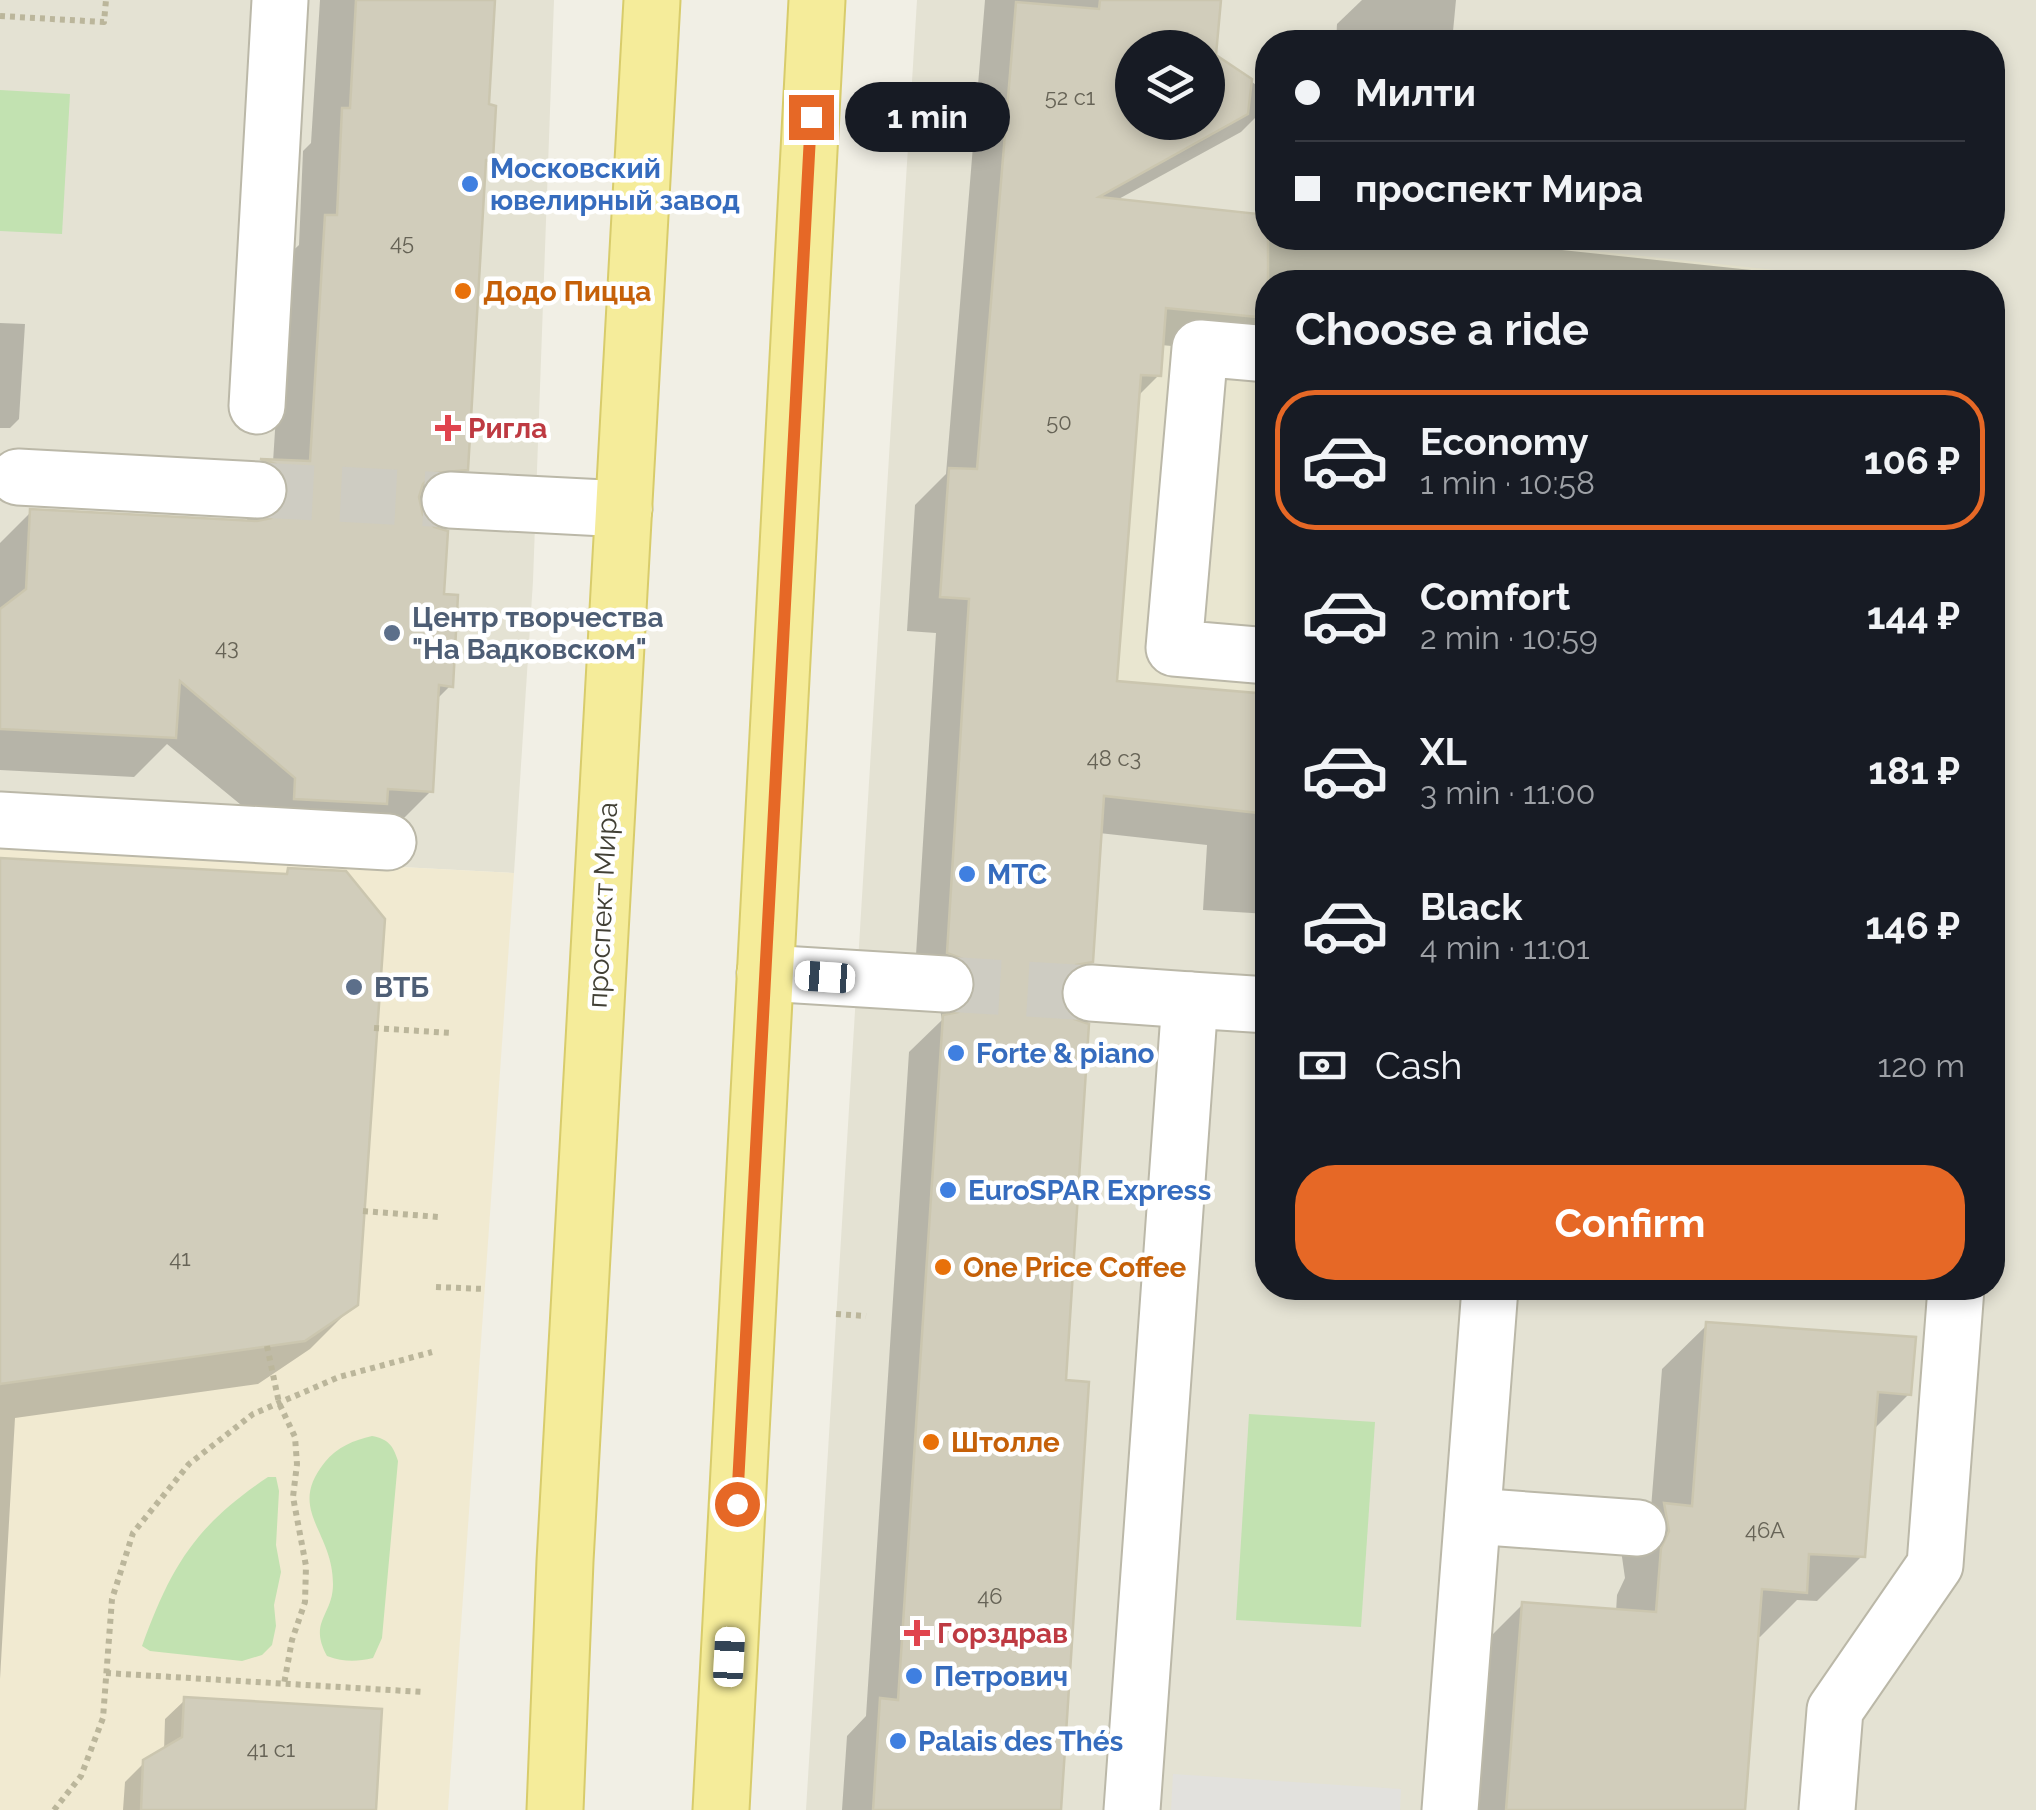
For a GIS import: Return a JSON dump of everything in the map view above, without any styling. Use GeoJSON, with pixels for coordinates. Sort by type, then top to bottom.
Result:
{"type":"FeatureCollection","features":[{"type":"Feature","properties":{"kind":"main road","name":"проспект Мира"},"geometry":{"type":"LineString","coordinates":[[555,1810],[564,1561],[652,0]]}},
{"type":"Feature","properties":{"kind":"main road"},"geometry":{"type":"LineString","coordinates":[[720,1810],[817,0]]}},
{"type":"Feature","properties":{"kind":"lane"},"geometry":{"type":"LineString","coordinates":[[257,406],[280,0]]}},
{"type":"Feature","properties":{"kind":"lane"},"geometry":{"type":"LineString","coordinates":[[1255,353],[1200,348],[1174,648],[1255,655]]}},
{"type":"Feature","properties":{"kind":"lane"},"geometry":{"type":"LineString","coordinates":[[18,477],[258,490]]}},
{"type":"Feature","properties":{"kind":"lane"},"geometry":{"type":"LineString","coordinates":[[450,500],[624,509]]}},
{"type":"Feature","properties":{"kind":"lane"},"geometry":{"type":"LineString","coordinates":[[0,820],[388,842]]}},
{"type":"Feature","properties":{"kind":"lane"},"geometry":{"type":"LineString","coordinates":[[765,973],[945,984]]}},
{"type":"Feature","properties":{"kind":"lane"},"geometry":{"type":"LineString","coordinates":[[1091,993],[1255,1004]]}},
{"type":"Feature","properties":{"kind":"lane"},"geometry":{"type":"LineString","coordinates":[[1132,1810],[1190,1000]]}},
{"type":"Feature","properties":{"kind":"lane"},"geometry":{"type":"LineString","coordinates":[[1450,1810],[1489,1300]]}},
{"type":"Feature","properties":{"kind":"lane"},"geometry":{"type":"LineString","coordinates":[[1827,1810],[1835,1710],[1935,1566],[1955,1300]]}},
{"type":"Feature","properties":{"kind":"lane"},"geometry":{"type":"LineString","coordinates":[[1473,1516],[1638,1528]]}},
{"type":"Feature","properties":{"kind":"path"},"geometry":{"type":"LineString","coordinates":[[0,16],[104,22],[106,0]]}},
{"type":"Feature","properties":{"kind":"path"},"geometry":{"type":"LineString","coordinates":[[374,1028],[451,1032]]}},
{"type":"Feature","properties":{"kind":"path"},"geometry":{"type":"LineString","coordinates":[[364,1211],[439,1217]]}},
{"type":"Feature","properties":{"kind":"path"},"geometry":{"type":"LineString","coordinates":[[436,1287],[486,1289]]}},
{"type":"Feature","properties":{"kind":"path"},"geometry":{"type":"LineString","coordinates":[[836,1314],[866,1316]]}},
{"type":"Feature","properties":{"kind":"path"},"geometry":{"type":"LineString","coordinates":[[267,1346],[279,1402],[296,1437],[292,1496],[306,1566],[305,1602],[292,1640],[284,1684]]}},
{"type":"Feature","properties":{"kind":"path"},"geometry":{"type":"LineString","coordinates":[[54,1810],[81,1776],[103,1718],[112,1599],[132,1533],[189,1464],[252,1414],[339,1377],[432,1352]]}},
{"type":"Feature","properties":{"kind":"path"},"geometry":{"type":"LineString","coordinates":[[106,1674],[423,1692]]}},
{"type":"Feature","properties":{"kind":"shaded area"},"geometry":{"type":"Polygon","coordinates":[[[0,0],[554,0],[533,581],[514,873],[0,846],[0,0]]]}},
{"type":"Feature","properties":{"kind":"shaded area"},"geometry":{"type":"Polygon","coordinates":[[[917,0],[2036,0],[2036,1810],[806,1810],[917,0]]]}},
{"type":"Feature","properties":{"kind":"shaded area"},"geometry":{"type":"Polygon","coordinates":[[[999,191],[1203,208],[1255,232],[1255,250],[1585,250],[1775,270],[1255,270],[1255,693],[1117,681],[970,600],[940,597],[949,468],[977,468],[999,191]]]}},
{"type":"Feature","properties":{"kind":"shaded area"},"geometry":{"type":"Polygon","coordinates":[[[0,846],[514,873],[448,1810],[0,1810],[0,846]]]}},
{"type":"Feature","properties":{"kind":"shaded area"},"geometry":{"type":"Polygon","coordinates":[[[1173,1774],[1401,1789],[1400,1810],[1171,1810],[1173,1774]]]}},
{"type":"Feature","properties":{"kind":"green space"},"geometry":{"type":"Polygon","coordinates":[[[0,90],[70,94],[62,234],[0,231],[0,90]]]}},
{"type":"Feature","properties":{"kind":"green space"},"geometry":{"type":"Polygon","coordinates":[[[1249,1414],[1375,1422],[1361,1627],[1236,1620],[1249,1414]]]}},
{"type":"Feature","properties":{"kind":"green space"},"geometry":{"type":"Polygon","coordinates":[[[372,1436],[389,1444],[398,1461],[382,1638],[373,1658],[355,1661],[327,1656],[322,1644],[321,1626],[333,1584],[331,1565],[310,1507],[310,1494],[314,1479],[330,1457],[346,1445],[372,1436]]]}},
{"type":"Feature","properties":{"kind":"green space"},"geometry":{"type":"Polygon","coordinates":[[[268,1477],[276,1477],[279,1491],[276,1545],[281,1572],[272,1645],[262,1655],[242,1661],[150,1651],[142,1646],[164,1593],[189,1550],[222,1512],[268,1477]]]}},
{"type":"Feature","properties":{"kind":"building"},"geometry":{"type":"Polygon","coordinates":[[[356,0],[495,0],[489,104],[496,106],[493,160],[486,160],[468,470],[435,473],[423,484],[419,497],[423,515],[434,527],[448,531],[444,594],[458,595],[453,687],[439,685],[433,792],[388,789],[387,804],[294,799],[295,778],[180,681],[176,738],[0,729],[0,609],[26,589],[30,509],[257,521],[271,518],[284,508],[289,491],[286,477],[276,464],[260,459],[310,461],[325,215],[337,215],[342,108],[350,108],[356,0]]]}},
{"type":"Feature","properties":{"kind":"building"},"geometry":{"type":"Polygon","coordinates":[[[1100,0],[1221,0],[1218,30],[1115,30],[1115,140],[1201,140],[1099,197],[1255,214],[1255,250],[1268,250],[1268,270],[1255,270],[1255,317],[1166,308],[1161,376],[1141,375],[1117,681],[1255,693],[1255,813],[1104,796],[1093,962],[1076,965],[1066,975],[1060,990],[1063,1008],[1074,1019],[1089,1024],[1066,1380],[1089,1382],[1061,1810],[873,1810],[880,1698],[898,1700],[943,1015],[958,1012],[970,1002],[976,985],[972,969],[963,959],[947,953],[969,599],[940,597],[949,468],[977,469],[1016,2],[1099,9],[1100,0]]]}},
{"type":"Feature","properties":{"kind":"building"},"geometry":{"type":"Polygon","coordinates":[[[1225,61],[1252,79],[1248,114],[1225,127],[1225,61]]]}},
{"type":"Feature","properties":{"kind":"building"},"geometry":{"type":"Polygon","coordinates":[[[0,858],[287,874],[288,868],[346,871],[385,919],[358,1305],[305,1341],[0,1384],[0,858]]]}},
{"type":"Feature","properties":{"kind":"building"},"geometry":{"type":"Polygon","coordinates":[[[1706,1322],[1916,1337],[1911,1395],[1878,1392],[1865,1557],[1809,1554],[1807,1593],[1762,1589],[1745,1810],[1506,1810],[1522,1602],[1656,1612],[1661,1548],[1669,1531],[1664,1503],[1692,1506],[1706,1322]]]}},
{"type":"Feature","properties":{"kind":"building"},"geometry":{"type":"Polygon","coordinates":[[[184,1697],[382,1709],[376,1810],[141,1810],[143,1760],[182,1737],[184,1697]]]}},
{"type":"Feature","properties":{"kind":"tunnel"},"geometry":{"type":"LineString","coordinates":[[258,490],[450,500]]}},
{"type":"Feature","properties":{"kind":"tunnel"},"geometry":{"type":"LineString","coordinates":[[945,984],[1091,993]]}},
{"type":"Feature","properties":{"kind":"place","name":"Московский ювелирный завод"},"geometry":{"type":"Point","coordinates":[470,184]}},
{"type":"Feature","properties":{"kind":"place","name":"Додо Пицца"},"geometry":{"type":"Point","coordinates":[463,291]}},
{"type":"Feature","properties":{"kind":"place","name":"Ригла"},"geometry":{"type":"Point","coordinates":[448,428]}},
{"type":"Feature","properties":{"kind":"place","name":"Центр творчества \"На Вадковском\""},"geometry":{"type":"Point","coordinates":[392,633]}},
{"type":"Feature","properties":{"kind":"place","name":"МТС"},"geometry":{"type":"Point","coordinates":[967,874]}},
{"type":"Feature","properties":{"kind":"place","name":"ВТБ"},"geometry":{"type":"Point","coordinates":[354,987]}},
{"type":"Feature","properties":{"kind":"place","name":"Forte & piano"},"geometry":{"type":"Point","coordinates":[956,1053]}},
{"type":"Feature","properties":{"kind":"place","name":"EuroSPAR Express"},"geometry":{"type":"Point","coordinates":[948,1190]}},
{"type":"Feature","properties":{"kind":"place","name":"One Price Coffee"},"geometry":{"type":"Point","coordinates":[943,1267]}},
{"type":"Feature","properties":{"kind":"place","name":"Штолле"},"geometry":{"type":"Point","coordinates":[931,1442]}},
{"type":"Feature","properties":{"kind":"place","name":"Горздрав"},"geometry":{"type":"Point","coordinates":[917,1633]}},
{"type":"Feature","properties":{"kind":"place","name":"Петрович"},"geometry":{"type":"Point","coordinates":[914,1676]}},
{"type":"Feature","properties":{"kind":"place","name":"Palais des Thés"},"geometry":{"type":"Point","coordinates":[898,1741]}},
{"type":"Feature","properties":{"kind":"route"},"geometry":{"type":"LineString","coordinates":[[737,1504],[811,117]]}}]}
